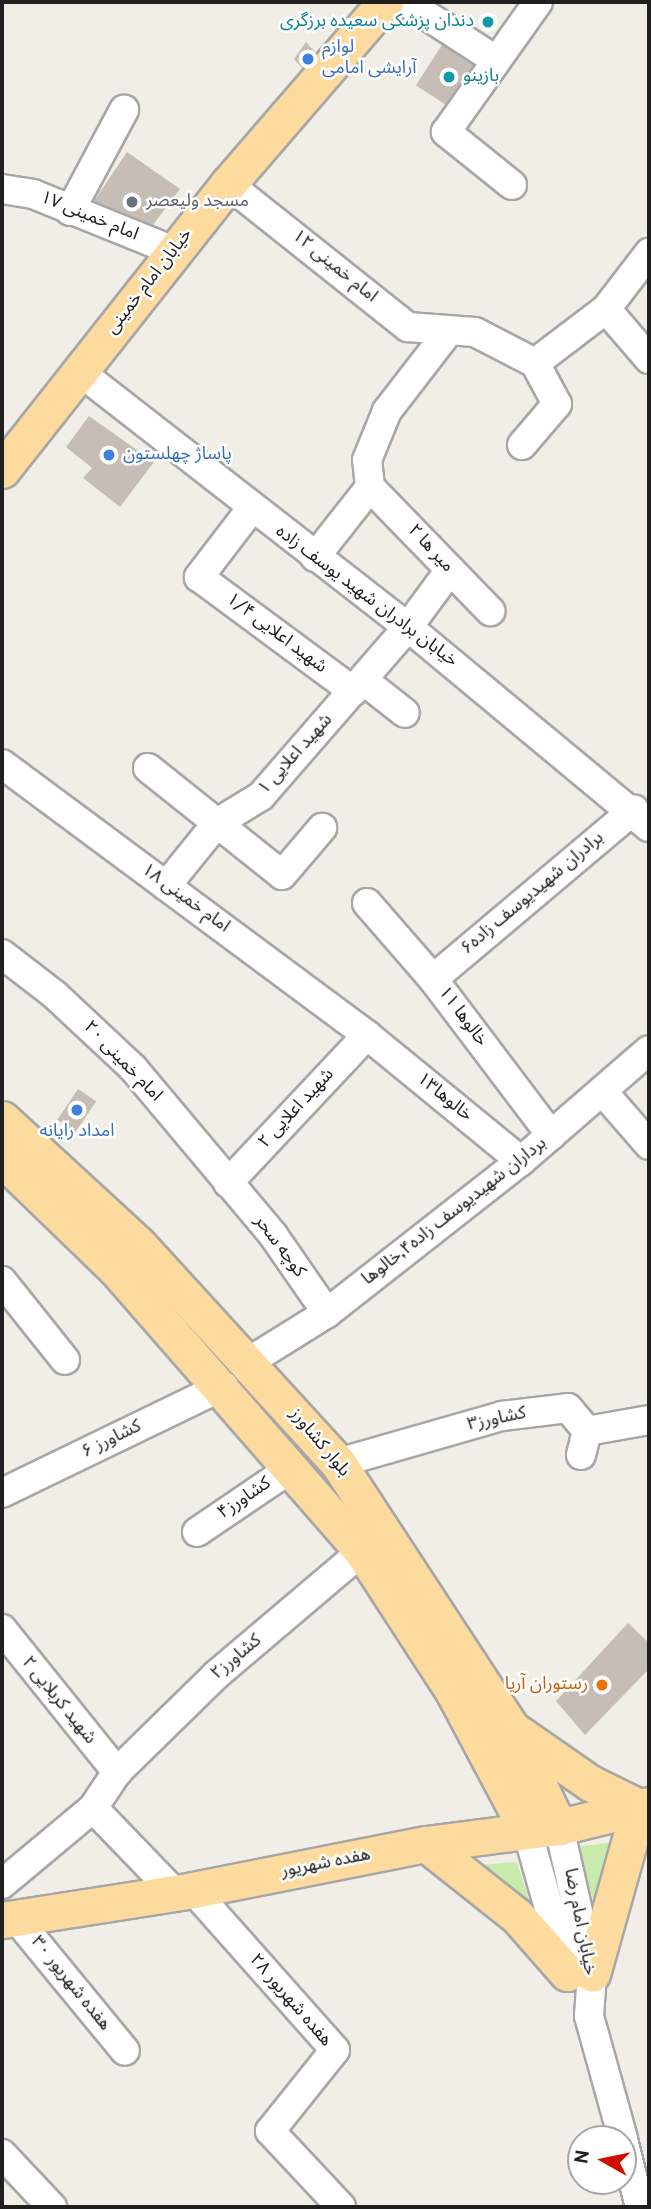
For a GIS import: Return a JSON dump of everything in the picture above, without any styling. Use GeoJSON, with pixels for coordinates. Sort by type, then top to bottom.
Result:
{"type":"FeatureCollection","features":[{"type":"Feature","properties":{"kind":"main road","name":"خیابان امام خمینی"},"geometry":{"type":"LineString","coordinates":[[2,470],[228,184],[384,2]]}},
{"type":"Feature","properties":{"kind":"main road","name":"بلوار کشاورز"},"geometry":{"type":"LineString","coordinates":[[2,1119],[139,1245],[250,1361],[338,1463],[506,1751],[543,1828]]}},
{"type":"Feature","properties":{"kind":"main road","name":"بلوار کشاورز"},"geometry":{"type":"LineString","coordinates":[[2,1159],[115,1268],[293,1466],[362,1551],[506,1751]]}},
{"type":"Feature","properties":{"kind":"main road"},"geometry":{"type":"LineString","coordinates":[[426,1844],[517,1916],[580,1973],[644,1806],[506,1751],[487,1834]]}},
{"type":"Feature","properties":{"kind":"main road","name":"هفده شهریور"},"geometry":{"type":"LineString","coordinates":[[9,1919],[183,1891],[426,1844],[543,1828],[644,1806]]}},
{"type":"Feature","properties":{"kind":"street"},"geometry":{"type":"LineString","coordinates":[[406,2],[494,59]]}},
{"type":"Feature","properties":{"kind":"street"},"geometry":{"type":"LineString","coordinates":[[512,186],[446,132],[494,59],[538,2]]}},
{"type":"Feature","properties":{"kind":"street"},"geometry":{"type":"LineString","coordinates":[[70,211],[124,110]]}},
{"type":"Feature","properties":{"kind":"street","name":"امام خمینی ۱۲"},"geometry":{"type":"LineString","coordinates":[[228,184],[408,327],[475,332],[535,363]]}},
{"type":"Feature","properties":{"kind":"street","name":"امام خمینی ۱۷"},"geometry":{"type":"LineString","coordinates":[[2,189],[33,194],[174,251]]}},
{"type":"Feature","properties":{"kind":"street"},"geometry":{"type":"LineString","coordinates":[[522,445],[558,404],[535,363],[606,309],[649,253]]}},
{"type":"Feature","properties":{"kind":"street"},"geometry":{"type":"LineString","coordinates":[[606,309],[649,359]]}},
{"type":"Feature","properties":{"kind":"street"},"geometry":{"type":"LineString","coordinates":[[315,557],[370,487],[367,460],[387,411],[448,332]]}},
{"type":"Feature","properties":{"kind":"street","name":"خیابان برادران شهید یوسف زاده"},"geometry":{"type":"LineString","coordinates":[[80,372],[250,509],[408,627],[642,818]]}},
{"type":"Feature","properties":{"kind":"street","name":"میر ها ۲"},"geometry":{"type":"LineString","coordinates":[[370,487],[490,611]]}},
{"type":"Feature","properties":{"kind":"street","name":"شهید اعلایی ۱/۴"},"geometry":{"type":"LineString","coordinates":[[250,509],[199,577],[358,685],[405,713]]}},
{"type":"Feature","properties":{"kind":"street","name":"شهید اعلایی ۱"},"geometry":{"type":"LineString","coordinates":[[166,886],[217,823],[261,796],[408,627],[450,570]]}},
{"type":"Feature","properties":{"kind":"street","name":"امام خمینی ۱۸"},"geometry":{"type":"LineString","coordinates":[[2,764],[367,1035]]}},
{"type":"Feature","properties":{"kind":"street"},"geometry":{"type":"LineString","coordinates":[[148,768],[282,874],[322,828]]}},
{"type":"Feature","properties":{"kind":"street","name":"برادران شهیدیوسف زاده۶"},"geometry":{"type":"LineString","coordinates":[[433,979],[642,818]]}},
{"type":"Feature","properties":{"kind":"street","name":"خالوها ۱۱"},"geometry":{"type":"LineString","coordinates":[[367,903],[433,979],[551,1136]]}},
{"type":"Feature","properties":{"kind":"street","name":"امام خمینی ۲۰"},"geometry":{"type":"LineString","coordinates":[[2,954],[55,995],[133,1068],[228,1183]]}},
{"type":"Feature","properties":{"kind":"street","name":"خالوها۱۳"},"geometry":{"type":"LineString","coordinates":[[367,1035],[521,1161]]}},
{"type":"Feature","properties":{"kind":"street","name":"شهید اعلایی ۲"},"geometry":{"type":"LineString","coordinates":[[228,1183],[367,1035]]}},
{"type":"Feature","properties":{"kind":"street","name":"برداران شهیدیوسف زاده۴,خالوها"},"geometry":{"type":"LineString","coordinates":[[250,1361],[327,1313],[521,1161],[649,1050]]}},
{"type":"Feature","properties":{"kind":"street"},"geometry":{"type":"LineString","coordinates":[[603,1092],[649,1145]]}},
{"type":"Feature","properties":{"kind":"street","name":"کوچه سحر"},"geometry":{"type":"LineString","coordinates":[[228,1183],[273,1235],[327,1313]]}},
{"type":"Feature","properties":{"kind":"street"},"geometry":{"type":"LineString","coordinates":[[2,1281],[65,1360]]}},
{"type":"Feature","properties":{"kind":"street","name":"کشاورز ۶"},"geometry":{"type":"LineString","coordinates":[[7,1482],[223,1386]]}},
{"type":"Feature","properties":{"kind":"street","name":"کشاورز۳"},"geometry":{"type":"LineString","coordinates":[[338,1463],[502,1416],[568,1408],[584,1443],[649,1420]]}},
{"type":"Feature","properties":{"kind":"street","name":"کشاورز۴"},"geometry":{"type":"LineString","coordinates":[[197,1532],[293,1466]]}},
{"type":"Feature","properties":{"kind":"street","name":"کشاورز۲"},"geometry":{"type":"LineString","coordinates":[[2,1884],[93,1808],[117,1772],[216,1675],[362,1551]]}},
{"type":"Feature","properties":{"kind":"street","name":"شهید کربلایی ۲"},"geometry":{"type":"LineString","coordinates":[[2,1629],[117,1772]]}},
{"type":"Feature","properties":{"kind":"street"},"geometry":{"type":"LineString","coordinates":[[93,1808],[183,1891]]}},
{"type":"Feature","properties":{"kind":"street","name":"خیابان امام رضا"},"geometry":{"type":"LineString","coordinates":[[543,1828],[589,2016],[619,2125]]}},
{"type":"Feature","properties":{"kind":"street","name":"هفده شهریور ۲۸"},"geometry":{"type":"LineString","coordinates":[[183,1891],[335,2050],[270,2131],[341,2207]]}},
{"type":"Feature","properties":{"kind":"street","name":"هفده شهریور ۳۰"},"geometry":{"type":"LineString","coordinates":[[9,1919],[125,2051]]}},
{"type":"Feature","properties":{"kind":"street"},"geometry":{"type":"LineString","coordinates":[[2,2154],[52,2207]]}},
{"type":"Feature","properties":{"kind":"street","name":"خیابان امام رضا"},"geometry":{"type":"LineString","coordinates":[[640,2207],[641,2175]]}},
{"type":"Feature","properties":{"kind":"green space"},"geometry":{"type":"Polygon","coordinates":[[[616,1842],[595,1904],[574,1847],[616,1842]]]}},
{"type":"Feature","properties":{"kind":"green space"},"geometry":{"type":"Polygon","coordinates":[[[517,1862],[536,1922],[478,1865],[517,1862]]]}},
{"type":"Feature","properties":{"kind":"building"},"geometry":{"type":"Polygon","coordinates":[[[306,42],[315,52],[302,68],[294,59],[306,42]]]}},
{"type":"Feature","properties":{"kind":"building","name":"بازینو"},"geometry":{"type":"Polygon","coordinates":[[[442,45],[473,65],[447,105],[416,85],[442,45]]]}},
{"type":"Feature","properties":{"kind":"building","name":"مسجد ولیعصر"},"geometry":{"type":"Polygon","coordinates":[[[127,152],[180,189],[153,225],[94,201],[127,152]]]}},
{"type":"Feature","properties":{"kind":"building","name":"پاساژ چهلستون"},"geometry":{"type":"Polygon","coordinates":[[[89,416],[154,462],[120,507],[83,478],[92,468],[66,447],[89,416]]]}},
{"type":"Feature","properties":{"kind":"building","name":"امداد رایانه"},"geometry":{"type":"Polygon","coordinates":[[[78,1089],[96,1101],[76,1132],[57,1120],[78,1089]]]}},
{"type":"Feature","properties":{"kind":"building","name":"رستوران آریا"},"geometry":{"type":"Polygon","coordinates":[[[628,1623],[649,1643],[649,1669],[585,1735],[556,1701],[628,1623]]]}},
{"type":"Feature","properties":{"kind":"place","name":"دندان پزشکی سعیده برزگری"},"geometry":{"type":"Point","coordinates":[488,22]}},
{"type":"Feature","properties":{"kind":"place","name":"لوازم آرایشی امامی"},"geometry":{"type":"Point","coordinates":[308,59]}},
{"type":"Feature","properties":{"kind":"place","name":"بازینو"},"geometry":{"type":"Point","coordinates":[449,77]}},
{"type":"Feature","properties":{"kind":"place","name":"مسجد ولیعصر"},"geometry":{"type":"Point","coordinates":[132,202]}},
{"type":"Feature","properties":{"kind":"place","name":"پاساژ چهلستون"},"geometry":{"type":"Point","coordinates":[109,455]}},
{"type":"Feature","properties":{"kind":"place","name":"امداد رایانه"},"geometry":{"type":"Point","coordinates":[77,1110]}},
{"type":"Feature","properties":{"kind":"place","name":"رستوران آریا"},"geometry":{"type":"Point","coordinates":[602,1685]}}]}
